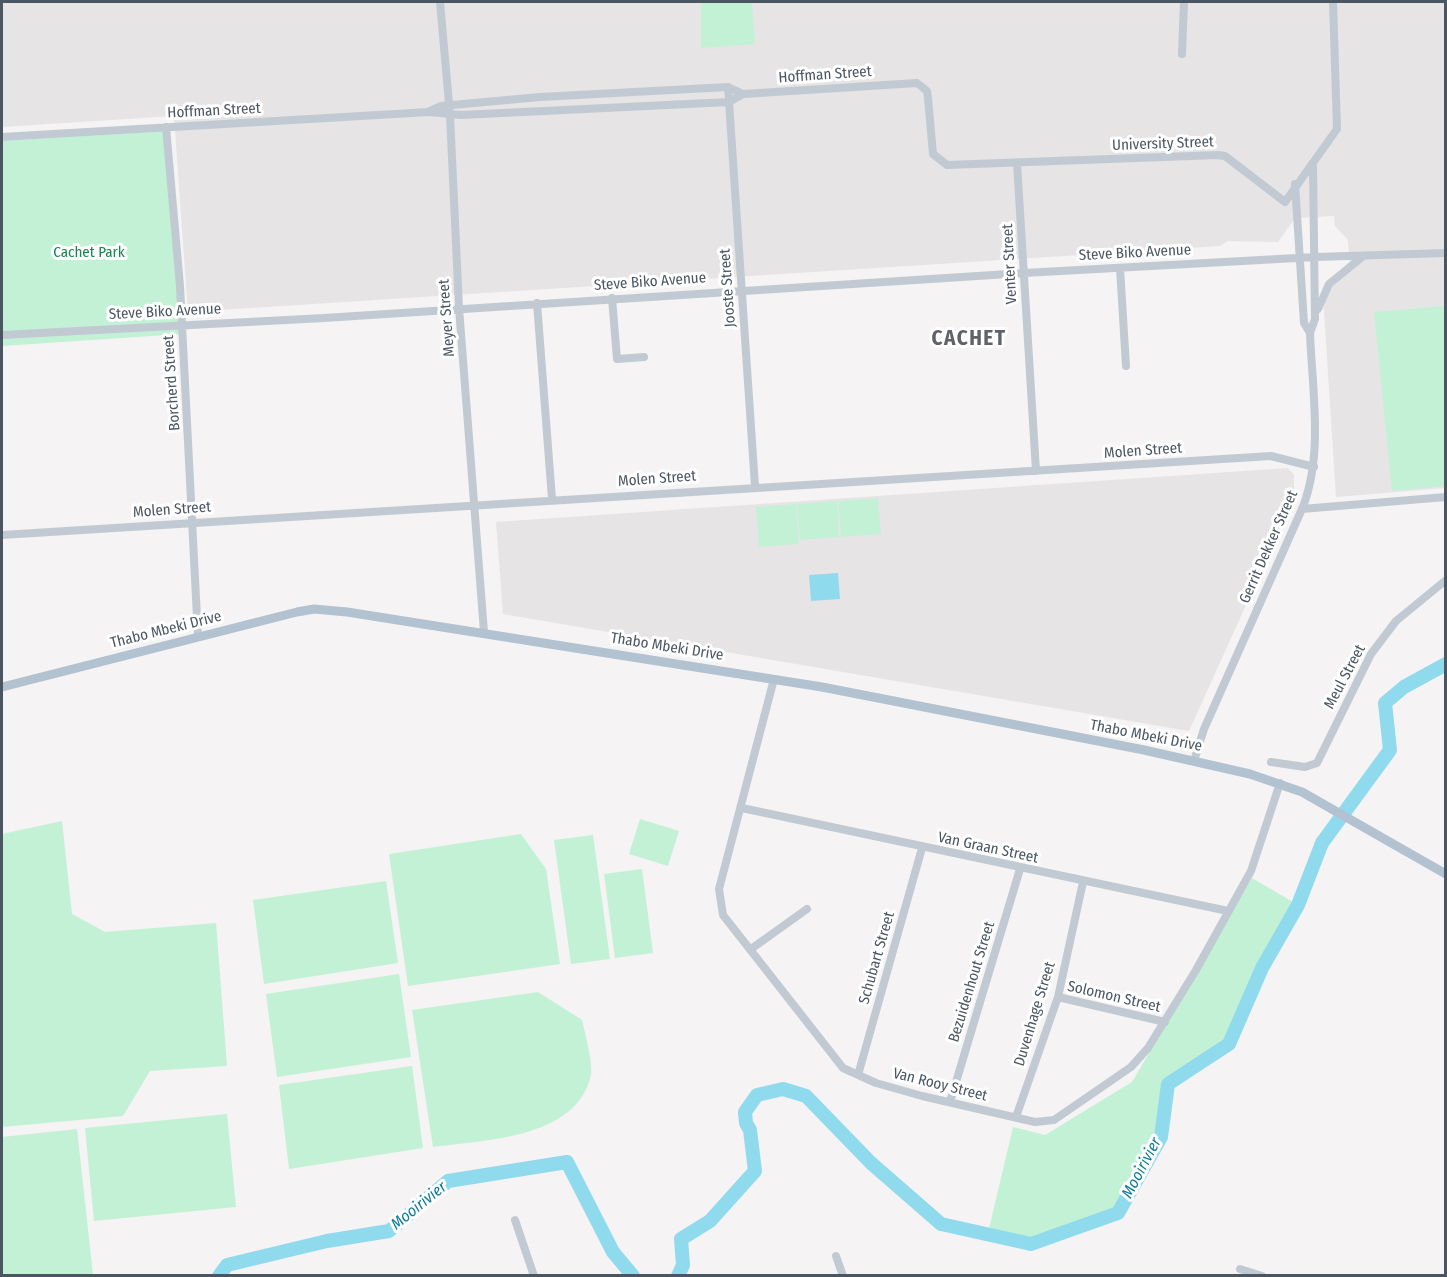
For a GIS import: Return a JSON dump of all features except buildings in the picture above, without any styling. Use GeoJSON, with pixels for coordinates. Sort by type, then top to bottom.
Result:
{"type":"FeatureCollection","features":[{"type":"Feature","properties":{"kind":"main road","name":"Thabo Mbeki Drive"},"geometry":{"type":"LineString","coordinates":[[2,687],[314,609],[484,632],[774,679],[1194,761],[1280,783],[1353,820],[1446,874]]}},
{"type":"Feature","properties":{"kind":"street","name":"Meyer Street"},"geometry":{"type":"LineString","coordinates":[[440,2],[450,115],[459,308],[476,504],[484,632]]}},
{"type":"Feature","properties":{"kind":"street"},"geometry":{"type":"LineString","coordinates":[[1182,54],[1184,2]]}},
{"type":"Feature","properties":{"kind":"street","name":"University Street"},"geometry":{"type":"LineString","coordinates":[[909,83],[917,83],[927,91],[933,154],[941,163],[947,165],[1218,155],[1225,156],[1285,202],[1295,184],[1312,166],[1337,129],[1333,2]]}},
{"type":"Feature","properties":{"kind":"street","name":"Hoffman Street"},"geometry":{"type":"LineString","coordinates":[[2,136],[429,112],[450,115],[729,102],[743,94],[909,83]]}},
{"type":"Feature","properties":{"kind":"street","name":"Hoffman Street"},"geometry":{"type":"LineString","coordinates":[[429,112],[449,105],[728,87],[743,94]]}},
{"type":"Feature","properties":{"kind":"street","name":"Jooste Street"},"geometry":{"type":"LineString","coordinates":[[728,87],[755,486]]}},
{"type":"Feature","properties":{"kind":"street","name":"Borcherd Street"},"geometry":{"type":"LineString","coordinates":[[166,127],[182,325],[194,522],[198,637]]}},
{"type":"Feature","properties":{"kind":"street","name":"Venter Street"},"geometry":{"type":"LineString","coordinates":[[1017,163],[1036,471]]}},
{"type":"Feature","properties":{"kind":"street","name":"Gerrit Dekker Street"},"geometry":{"type":"LineString","coordinates":[[1194,761],[1199,740],[1233,660],[1302,509],[1314,467],[1310,333],[1315,319],[1312,166]]}},
{"type":"Feature","properties":{"kind":"street","name":"Gerrit Dekker Street"},"geometry":{"type":"LineString","coordinates":[[1295,184],[1304,323],[1310,333]]}},
{"type":"Feature","properties":{"kind":"street","name":"Steve Biko Avenue"},"geometry":{"type":"LineString","coordinates":[[2,335],[1315,256],[1363,257],[1446,253]]}},
{"type":"Feature","properties":{"kind":"street"},"geometry":{"type":"LineString","coordinates":[[1315,319],[1322,296],[1329,284],[1363,257]]}},
{"type":"Feature","properties":{"kind":"street"},"geometry":{"type":"LineString","coordinates":[[1120,268],[1126,366]]}},
{"type":"Feature","properties":{"kind":"street"},"geometry":{"type":"LineString","coordinates":[[612,298],[616,359],[644,357]]}},
{"type":"Feature","properties":{"kind":"street"},"geometry":{"type":"LineString","coordinates":[[537,303],[552,499]]}},
{"type":"Feature","properties":{"kind":"street","name":"Molen Street"},"geometry":{"type":"LineString","coordinates":[[2,535],[755,486],[1271,456],[1314,467]]}},
{"type":"Feature","properties":{"kind":"street"},"geometry":{"type":"LineString","coordinates":[[1302,509],[1446,497]]}},
{"type":"Feature","properties":{"kind":"street","name":"Meul Street"},"geometry":{"type":"LineString","coordinates":[[1271,762],[1305,767],[1317,762],[1371,654],[1396,621],[1446,580]]}},
{"type":"Feature","properties":{"kind":"street","name":"Van Rooy Street"},"geometry":{"type":"LineString","coordinates":[[774,679],[719,890],[723,915],[843,1068],[858,1075],[950,1102],[1035,1122],[1054,1120],[1131,1067],[1148,1048],[1165,1022],[1254,863],[1280,783]]}},
{"type":"Feature","properties":{"kind":"street","name":"Van Graan Street"},"geometry":{"type":"LineString","coordinates":[[742,808],[1020,869],[1228,911]]}},
{"type":"Feature","properties":{"kind":"street","name":"Schubart Street"},"geometry":{"type":"LineString","coordinates":[[858,1075],[922,848]]}},
{"type":"Feature","properties":{"kind":"street","name":"Bezuidenhout Street"},"geometry":{"type":"LineString","coordinates":[[950,1102],[1020,869]]}},
{"type":"Feature","properties":{"kind":"street","name":"Duvenhage Street"},"geometry":{"type":"LineString","coordinates":[[1016,1117],[1058,998],[1083,882]]}},
{"type":"Feature","properties":{"kind":"street"},"geometry":{"type":"LineString","coordinates":[[751,949],[807,909]]}},
{"type":"Feature","properties":{"kind":"street","name":"Solomon Street"},"geometry":{"type":"LineString","coordinates":[[1058,998],[1165,1022]]}},
{"type":"Feature","properties":{"kind":"street"},"geometry":{"type":"LineString","coordinates":[[515,1220],[534,1275]]}},
{"type":"Feature","properties":{"kind":"street"},"geometry":{"type":"LineString","coordinates":[[836,1256],[843,1275]]}},
{"type":"Feature","properties":{"kind":"street"},"geometry":{"type":"LineString","coordinates":[[1240,1269],[1262,1275]]}},
{"type":"Feature","properties":{"kind":"shaded area"},"geometry":{"type":"Polygon","coordinates":[[[2,2],[1445,2],[1445,488],[1336,497],[1323,295],[1350,270],[1348,240],[1335,226],[1334,216],[1295,218],[1278,242],[1228,241],[1220,246],[188,312],[174,116],[2,127],[2,2]]]}},
{"type":"Feature","properties":{"kind":"shaded area"},"geometry":{"type":"Polygon","coordinates":[[[1288,468],[1294,475],[1294,499],[1189,731],[503,614],[496,522],[1288,468]]]}},
{"type":"Feature","properties":{"kind":"green space"},"geometry":{"type":"Polygon","coordinates":[[[701,2],[752,2],[755,44],[701,48],[701,2]]]}},
{"type":"Feature","properties":{"kind":"green space","name":"Cachet Park"},"geometry":{"type":"Polygon","coordinates":[[[169,131],[182,334],[2,346],[2,141],[169,131]]]}},
{"type":"Feature","properties":{"kind":"green space"},"geometry":{"type":"Polygon","coordinates":[[[1445,306],[1445,486],[1392,491],[1374,312],[1445,306]]]}},
{"type":"Feature","properties":{"kind":"green space"},"geometry":{"type":"Polygon","coordinates":[[[878,498],[881,534],[841,537],[838,501],[878,498]]]}},
{"type":"Feature","properties":{"kind":"green space"},"geometry":{"type":"Polygon","coordinates":[[[837,501],[839,537],[800,540],[797,504],[837,501]]]}},
{"type":"Feature","properties":{"kind":"green space"},"geometry":{"type":"Polygon","coordinates":[[[796,504],[799,544],[759,547],[756,507],[796,504]]]}},
{"type":"Feature","properties":{"kind":"green space"},"geometry":{"type":"Polygon","coordinates":[[[640,819],[679,831],[668,866],[629,854],[640,819]]]}},
{"type":"Feature","properties":{"kind":"green space"},"geometry":{"type":"Polygon","coordinates":[[[62,821],[72,914],[105,932],[216,923],[227,1066],[150,1071],[123,1116],[2,1127],[2,834],[62,821]]]}},
{"type":"Feature","properties":{"kind":"green space"},"geometry":{"type":"Polygon","coordinates":[[[521,834],[546,869],[560,964],[408,986],[389,854],[521,834]]]}},
{"type":"Feature","properties":{"kind":"green space"},"geometry":{"type":"Polygon","coordinates":[[[593,835],[610,959],[571,964],[554,840],[593,835]]]}},
{"type":"Feature","properties":{"kind":"green space"},"geometry":{"type":"Polygon","coordinates":[[[642,869],[653,953],[615,958],[604,874],[642,869]]]}},
{"type":"Feature","properties":{"kind":"green space"},"geometry":{"type":"Polygon","coordinates":[[[1252,878],[1298,905],[1262,968],[1229,1044],[1168,1084],[1161,1137],[1118,1213],[1031,1244],[988,1233],[1013,1127],[1045,1135],[1132,1082],[1252,878]]]}},
{"type":"Feature","properties":{"kind":"green space"},"geometry":{"type":"Polygon","coordinates":[[[386,881],[398,963],[264,984],[253,900],[386,881]]]}},
{"type":"Feature","properties":{"kind":"green space"},"geometry":{"type":"Polygon","coordinates":[[[399,974],[411,1057],[277,1077],[266,994],[399,974]]]}},
{"type":"Feature","properties":{"kind":"green space"},"geometry":{"type":"Polygon","coordinates":[[[538,992],[582,1020],[591,1075],[582,1096],[568,1112],[548,1124],[526,1132],[502,1138],[433,1147],[412,1010],[538,992]]]}},
{"type":"Feature","properties":{"kind":"green space"},"geometry":{"type":"Polygon","coordinates":[[[412,1066],[423,1148],[289,1169],[279,1085],[412,1066]]]}},
{"type":"Feature","properties":{"kind":"green space"},"geometry":{"type":"Polygon","coordinates":[[[227,1114],[236,1207],[94,1221],[85,1128],[227,1114]]]}},
{"type":"Feature","properties":{"kind":"green space"},"geometry":{"type":"Polygon","coordinates":[[[77,1129],[93,1275],[2,1275],[2,1137],[77,1129]]]}},
{"type":"Feature","properties":{"kind":"water"},"geometry":{"type":"Polygon","coordinates":[[[838,573],[840,599],[811,601],[809,575],[838,573]]]}},
{"type":"Feature","properties":{"kind":"waterway","name":"Mooirivier"},"geometry":{"type":"LineString","coordinates":[[678,1276],[683,1265],[681,1239],[710,1221],[755,1171],[750,1130],[746,1123],[745,1112],[757,1095],[783,1089],[806,1096],[871,1163],[941,1224],[1031,1244],[1118,1213],[1161,1137],[1168,1084],[1229,1044],[1262,968],[1298,905],[1322,843],[1390,750],[1385,703],[1404,687],[1446,664]]}},
{"type":"Feature","properties":{"kind":"waterway","name":"Mooirivier"},"geometry":{"type":"LineString","coordinates":[[219,1276],[227,1265],[327,1241],[389,1231],[448,1181],[567,1162],[613,1252],[633,1276]]}},
{"type":"Feature","properties":{"kind":"district","name":"CACHET"},"geometry":{"type":"Point","coordinates":[969,339]}}]}
